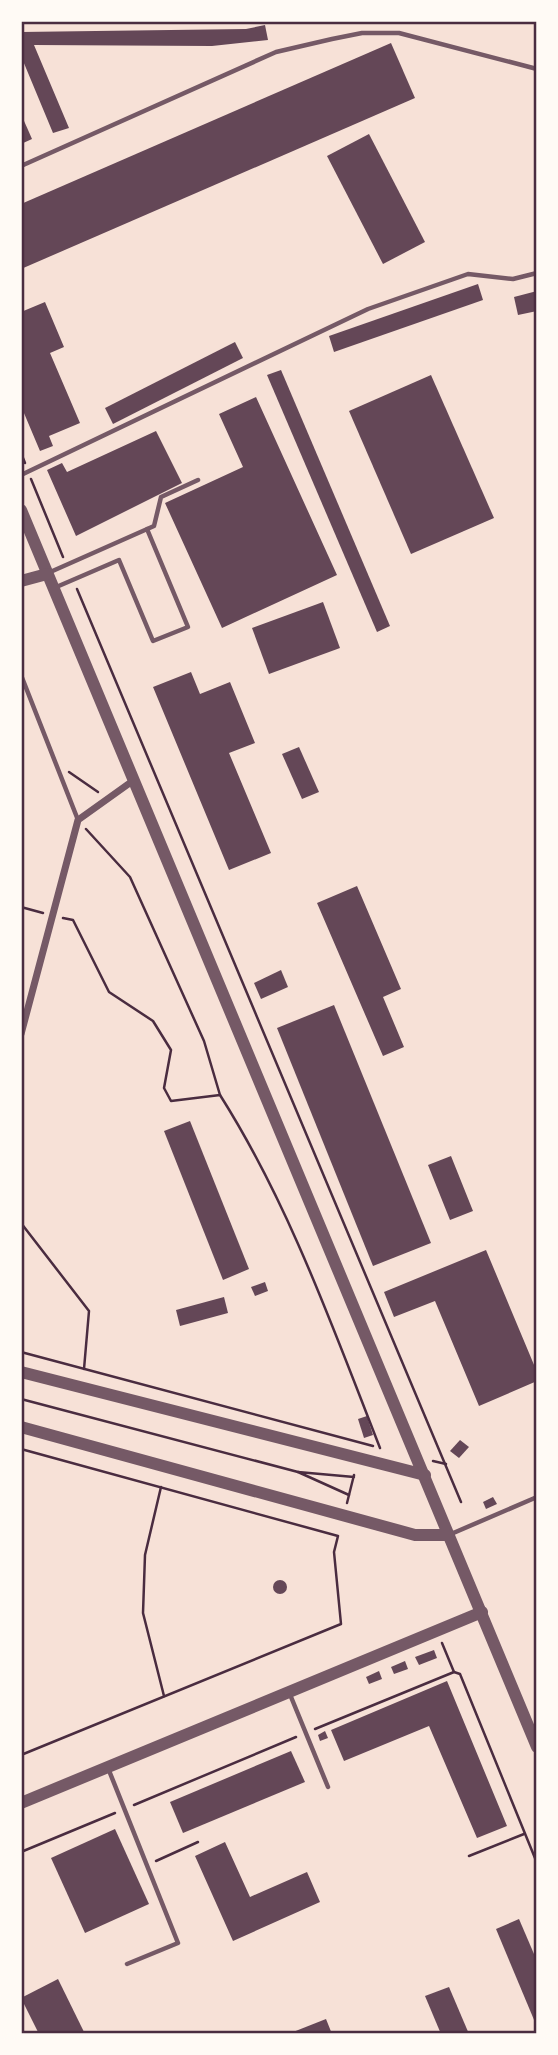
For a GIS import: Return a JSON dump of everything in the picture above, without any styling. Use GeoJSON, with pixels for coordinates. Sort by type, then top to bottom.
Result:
{"type":"FeatureCollection","features":[{"type":"Feature","properties":{"kind":"street"},"geometry":{"type":"LineString","coordinates":[[21,510],[537,1747]]}},
{"type":"Feature","properties":{"kind":"street"},"geometry":{"type":"LineString","coordinates":[[21,581],[47,574]]}},
{"type":"Feature","properties":{"kind":"street"},"geometry":{"type":"LineString","coordinates":[[21,1034],[78,820],[134,780]]}},
{"type":"Feature","properties":{"kind":"street"},"geometry":{"type":"LineString","coordinates":[[21,1371],[425,1475]]}},
{"type":"Feature","properties":{"kind":"street"},"geometry":{"type":"LineString","coordinates":[[21,1427],[415,1535],[449,1535]]}},
{"type":"Feature","properties":{"kind":"street"},"geometry":{"type":"LineString","coordinates":[[21,1803],[482,1612]]}},
{"type":"Feature","properties":{"kind":"lane"},"geometry":{"type":"LineString","coordinates":[[21,166],[276,52],[362,33],[399,33],[537,69]]}},
{"type":"Feature","properties":{"kind":"lane"},"geometry":{"type":"LineString","coordinates":[[21,475],[368,309],[468,274],[513,279],[537,273]]}},
{"type":"Feature","properties":{"kind":"lane"},"geometry":{"type":"LineString","coordinates":[[47,574],[154,526],[161,498],[198,480]]}},
{"type":"Feature","properties":{"kind":"lane"},"geometry":{"type":"LineString","coordinates":[[53,588],[119,560],[153,641],[188,627],[147,529]]}},
{"type":"Feature","properties":{"kind":"lane"},"geometry":{"type":"LineString","coordinates":[[21,675],[78,820]]}},
{"type":"Feature","properties":{"kind":"lane"},"geometry":{"type":"LineString","coordinates":[[449,1535],[537,1497]]}},
{"type":"Feature","properties":{"kind":"lane"},"geometry":{"type":"LineString","coordinates":[[289,1692],[328,1787]]}},
{"type":"Feature","properties":{"kind":"lane"},"geometry":{"type":"LineString","coordinates":[[107,1767],[178,1943],[127,1964]]}},
{"type":"Feature","properties":{"kind":"path"},"geometry":{"type":"LineString","coordinates":[[21,453],[67,565]]}},
{"type":"Feature","properties":{"kind":"path"},"geometry":{"type":"LineString","coordinates":[[73,580],[461,1502]]}},
{"type":"Feature","properties":{"kind":"path"},"geometry":{"type":"LineString","coordinates":[[54,761],[106,799]]}},
{"type":"Feature","properties":{"kind":"path"},"geometry":{"type":"LineString","coordinates":[[21,1352],[380,1448],[323,1302],[258,1160],[219,1095],[204,1041],[130,877],[78,820]]}},
{"type":"Feature","properties":{"kind":"path"},"geometry":{"type":"LineString","coordinates":[[21,907],[73,920],[109,992],[153,1021],[171,1050],[164,1088],[170,1101],[219,1095]]}},
{"type":"Feature","properties":{"kind":"path"},"geometry":{"type":"LineString","coordinates":[[21,1223],[89,1311],[84,1368]]}},
{"type":"Feature","properties":{"kind":"path"},"geometry":{"type":"LineString","coordinates":[[21,1399],[298,1472],[349,1495]]}},
{"type":"Feature","properties":{"kind":"path"},"geometry":{"type":"LineString","coordinates":[[21,1449],[338,1536],[334,1552],[341,1624],[21,1755]]}},
{"type":"Feature","properties":{"kind":"path"},"geometry":{"type":"LineString","coordinates":[[433,1461],[446,1464]]}},
{"type":"Feature","properties":{"kind":"path"},"geometry":{"type":"LineString","coordinates":[[345,1510],[358,1464]]}},
{"type":"Feature","properties":{"kind":"path"},"geometry":{"type":"LineString","coordinates":[[298,1472],[354,1477]]}},
{"type":"Feature","properties":{"kind":"path"},"geometry":{"type":"LineString","coordinates":[[160,1487],[145,1555],[143,1613],[164,1697]]}},
{"type":"Feature","properties":{"kind":"path"},"geometry":{"type":"LineString","coordinates":[[442,1643],[454,1672]]}},
{"type":"Feature","properties":{"kind":"path"},"geometry":{"type":"LineString","coordinates":[[21,1852],[454,1672],[460,1674],[537,1863]]}},
{"type":"Feature","properties":{"kind":"path"},"geometry":{"type":"LineString","coordinates":[[469,1856],[525,1833]]}},
{"type":"Feature","properties":{"kind":"path"},"geometry":{"type":"LineString","coordinates":[[146,1865],[198,1842]]}},
{"type":"Feature","properties":{"kind":"building"},"geometry":{"type":"Polygon","coordinates":[[[265,25],[268,40],[212,46],[34,45],[69,128],[53,133],[21,56],[21,32],[246,29],[265,25]]]}},
{"type":"Feature","properties":{"kind":"building"},"geometry":{"type":"Polygon","coordinates":[[[391,43],[415,98],[21,269],[21,204],[391,43]]]}},
{"type":"Feature","properties":{"kind":"building"},"geometry":{"type":"Polygon","coordinates":[[[21,114],[32,139],[21,144],[21,114]]]}},
{"type":"Feature","properties":{"kind":"building"},"geometry":{"type":"Polygon","coordinates":[[[369,134],[425,242],[383,264],[327,156],[369,134]]]}},
{"type":"Feature","properties":{"kind":"building"},"geometry":{"type":"Polygon","coordinates":[[[478,284],[483,300],[334,352],[329,336],[478,284]]]}},
{"type":"Feature","properties":{"kind":"building"},"geometry":{"type":"Polygon","coordinates":[[[537,291],[537,311],[518,315],[514,297],[537,291]]]}},
{"type":"Feature","properties":{"kind":"building"},"geometry":{"type":"Polygon","coordinates":[[[45,302],[64,347],[50,353],[80,423],[49,436],[53,446],[40,451],[21,406],[21,312],[45,302]]]}},
{"type":"Feature","properties":{"kind":"building"},"geometry":{"type":"Polygon","coordinates":[[[235,342],[243,358],[113,424],[105,408],[235,342]]]}},
{"type":"Feature","properties":{"kind":"building"},"geometry":{"type":"Polygon","coordinates":[[[281,370],[390,626],[377,632],[267,375],[281,370]]]}},
{"type":"Feature","properties":{"kind":"building"},"geometry":{"type":"Polygon","coordinates":[[[431,375],[494,518],[411,554],[349,411],[431,375]]]}},
{"type":"Feature","properties":{"kind":"building"},"geometry":{"type":"Polygon","coordinates":[[[256,397],[337,575],[222,628],[165,503],[243,467],[219,414],[256,397]]]}},
{"type":"Feature","properties":{"kind":"building"},"geometry":{"type":"Polygon","coordinates":[[[156,431],[182,483],[76,536],[47,470],[62,463],[67,472],[156,431]]]}},
{"type":"Feature","properties":{"kind":"building"},"geometry":{"type":"Polygon","coordinates":[[[323,602],[340,648],[269,674],[252,628],[323,602]]]}},
{"type":"Feature","properties":{"kind":"building"},"geometry":{"type":"Polygon","coordinates":[[[191,672],[200,694],[230,682],[255,743],[229,753],[271,853],[229,870],[153,687],[191,672]]]}},
{"type":"Feature","properties":{"kind":"building"},"geometry":{"type":"Polygon","coordinates":[[[299,747],[319,792],[302,799],[282,754],[299,747]]]}},
{"type":"Feature","properties":{"kind":"building"},"geometry":{"type":"Polygon","coordinates":[[[357,886],[401,989],[383,997],[404,1047],[383,1056],[317,903],[357,886]]]}},
{"type":"Feature","properties":{"kind":"building"},"geometry":{"type":"Polygon","coordinates":[[[281,970],[288,987],[261,999],[254,983],[281,970]]]}},
{"type":"Feature","properties":{"kind":"building"},"geometry":{"type":"Polygon","coordinates":[[[334,1005],[431,1243],[373,1266],[277,1028],[334,1005]]]}},
{"type":"Feature","properties":{"kind":"building"},"geometry":{"type":"Polygon","coordinates":[[[190,1121],[249,1269],[223,1280],[164,1131],[190,1121]]]}},
{"type":"Feature","properties":{"kind":"building"},"geometry":{"type":"Polygon","coordinates":[[[451,1156],[473,1211],[450,1220],[428,1165],[451,1156]]]}},
{"type":"Feature","properties":{"kind":"building"},"geometry":{"type":"Polygon","coordinates":[[[486,1250],[537,1372],[537,1381],[479,1406],[435,1301],[394,1317],[384,1292],[486,1250]]]}},
{"type":"Feature","properties":{"kind":"building"},"geometry":{"type":"Polygon","coordinates":[[[265,1282],[268,1291],[255,1296],[251,1287],[265,1282]]]}},
{"type":"Feature","properties":{"kind":"building"},"geometry":{"type":"Polygon","coordinates":[[[224,1297],[228,1313],[180,1326],[176,1310],[224,1297]]]}},
{"type":"Feature","properties":{"kind":"building"},"geometry":{"type":"Polygon","coordinates":[[[367,1416],[373,1435],[364,1438],[358,1419],[367,1416]]]}},
{"type":"Feature","properties":{"kind":"building"},"geometry":{"type":"Polygon","coordinates":[[[460,1440],[469,1447],[459,1458],[450,1451],[460,1440]]]}},
{"type":"Feature","properties":{"kind":"building"},"geometry":{"type":"Polygon","coordinates":[[[493,1497],[497,1504],[486,1509],[483,1502],[493,1497]]]}},
{"type":"Feature","properties":{"kind":"building"},"geometry":{"type":"Polygon","coordinates":[[[277,1580],[283,1580],[287,1587],[283,1594],[277,1594],[273,1590],[273,1584],[277,1580]]]}},
{"type":"Feature","properties":{"kind":"building"},"geometry":{"type":"Polygon","coordinates":[[[434,1650],[437,1658],[419,1665],[415,1657],[434,1650]]]}},
{"type":"Feature","properties":{"kind":"building"},"geometry":{"type":"Polygon","coordinates":[[[405,1661],[408,1669],[394,1674],[391,1667],[405,1661]]]}},
{"type":"Feature","properties":{"kind":"building"},"geometry":{"type":"Polygon","coordinates":[[[379,1671],[382,1679],[369,1684],[366,1677],[379,1671]]]}},
{"type":"Feature","properties":{"kind":"building"},"geometry":{"type":"Polygon","coordinates":[[[447,1681],[507,1826],[477,1838],[429,1726],[344,1761],[331,1730],[447,1681]]]}},
{"type":"Feature","properties":{"kind":"building"},"geometry":{"type":"Polygon","coordinates":[[[325,1731],[328,1738],[320,1741],[318,1735],[325,1731]]]}},
{"type":"Feature","properties":{"kind":"building"},"geometry":{"type":"Polygon","coordinates":[[[291,1751],[305,1782],[183,1833],[170,1802],[291,1751]]]}},
{"type":"Feature","properties":{"kind":"building"},"geometry":{"type":"Polygon","coordinates":[[[115,1829],[149,1904],[85,1933],[51,1858],[115,1829]]]}},
{"type":"Feature","properties":{"kind":"building"},"geometry":{"type":"Polygon","coordinates":[[[225,1842],[250,1897],[307,1872],[320,1902],[233,1941],[195,1856],[225,1842]]]}},
{"type":"Feature","properties":{"kind":"building"},"geometry":{"type":"Polygon","coordinates":[[[519,1919],[537,1961],[537,2027],[496,1929],[519,1919]]]}},
{"type":"Feature","properties":{"kind":"building"},"geometry":{"type":"Polygon","coordinates":[[[58,1979],[85,2034],[39,2034],[21,1998],[58,1979]]]}},
{"type":"Feature","properties":{"kind":"building"},"geometry":{"type":"Polygon","coordinates":[[[449,1987],[469,2034],[441,2034],[425,1996],[449,1987]]]}},
{"type":"Feature","properties":{"kind":"building"},"geometry":{"type":"Polygon","coordinates":[[[326,2019],[332,2034],[288,2034],[326,2019]]]}}]}
